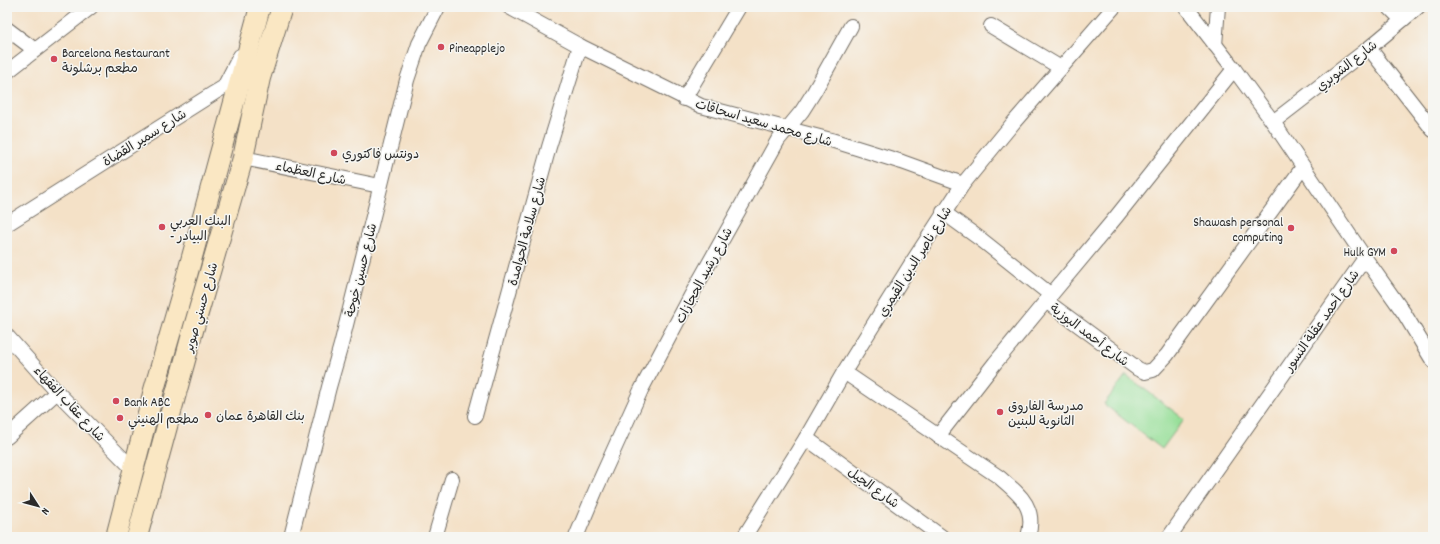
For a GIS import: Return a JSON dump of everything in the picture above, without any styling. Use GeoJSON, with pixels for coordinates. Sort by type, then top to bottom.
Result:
{"type":"FeatureCollection","features":[{"type":"Feature","properties":{"kind":"main road"},"geometry":{"type":"LineString","coordinates":[[245,7],[252,16],[254,28]]}},
{"type":"Feature","properties":{"kind":"main road","name":"شارع حسني صوبر"},"geometry":{"type":"LineString","coordinates":[[116,537],[154,390],[186,279],[260,7]]}},
{"type":"Feature","properties":{"kind":"main road","name":"شارع حسني صوبر"},"geometry":{"type":"LineString","coordinates":[[137,537],[194,327],[243,158],[260,78],[282,7]]}},
{"type":"Feature","properties":{"kind":"street"},"geometry":{"type":"LineString","coordinates":[[7,72],[91,7]]}},
{"type":"Feature","properties":{"kind":"street","name":"شارع حسين خوجة"},"geometry":{"type":"LineString","coordinates":[[291,537],[343,338],[407,80],[414,57],[426,29],[438,7]]}},
{"type":"Feature","properties":{"kind":"street","name":"شارع محمد سعيد اسحاقات"},"geometry":{"type":"LineString","coordinates":[[509,7],[580,46],[684,99],[701,106],[787,128],[896,160],[963,184]]}},
{"type":"Feature","properties":{"kind":"street"},"geometry":{"type":"LineString","coordinates":[[684,99],[739,7]]}},
{"type":"Feature","properties":{"kind":"street","name":"شارع ناصر الدين القيمري"},"geometry":{"type":"LineString","coordinates":[[744,537],[943,212],[963,184],[1114,7]]}},
{"type":"Feature","properties":{"kind":"street","name":"شارع أحمد عقلة النسور"},"geometry":{"type":"LineString","coordinates":[[1169,537],[1365,258],[1273,122],[1186,7]]}},
{"type":"Feature","properties":{"kind":"street"},"geometry":{"type":"LineString","coordinates":[[1215,45],[1218,7]]}},
{"type":"Feature","properties":{"kind":"street"},"geometry":{"type":"LineString","coordinates":[[1389,7],[1402,20]]}},
{"type":"Feature","properties":{"kind":"street","name":"شارع الشوبري"},"geometry":{"type":"LineString","coordinates":[[1273,122],[1369,48],[1418,7]]}},
{"type":"Feature","properties":{"kind":"street","name":"شارع رشيد الحجازات"},"geometry":{"type":"LineString","coordinates":[[576,537],[597,486],[641,390],[778,140],[802,111],[851,26]]}},
{"type":"Feature","properties":{"kind":"street"},"geometry":{"type":"LineString","coordinates":[[991,26],[1061,68]]}},
{"type":"Feature","properties":{"kind":"street","name":"شارع سمير القضاة"},"geometry":{"type":"LineString","coordinates":[[7,224],[224,87],[254,28]]}},
{"type":"Feature","properties":{"kind":"street"},"geometry":{"type":"LineString","coordinates":[[7,29],[35,50]]}},
{"type":"Feature","properties":{"kind":"street","name":"شارع سلامة الحوامدة"},"geometry":{"type":"LineString","coordinates":[[475,416],[547,155],[580,46]]}},
{"type":"Feature","properties":{"kind":"street"},"geometry":{"type":"LineString","coordinates":[[1369,48],[1433,130]]}},
{"type":"Feature","properties":{"kind":"street","name":"شارع أحمد البوزية"},"geometry":{"type":"LineString","coordinates":[[1234,69],[1069,275],[1048,298],[1138,369],[1145,372],[1153,370],[1167,355],[1303,167]]}},
{"type":"Feature","properties":{"kind":"street","name":"شارع العظماء"},"geometry":{"type":"LineString","coordinates":[[243,158],[380,186]]}},
{"type":"Feature","properties":{"kind":"street"},"geometry":{"type":"LineString","coordinates":[[938,436],[994,363],[1048,298],[983,241],[943,212]]}},
{"type":"Feature","properties":{"kind":"street"},"geometry":{"type":"LineString","coordinates":[[1365,258],[1404,313],[1433,361]]}},
{"type":"Feature","properties":{"kind":"street","name":"شارع عقاب الفقهاء"},"geometry":{"type":"LineString","coordinates":[[7,336],[57,392],[134,470]]}},
{"type":"Feature","properties":{"kind":"street"},"geometry":{"type":"LineString","coordinates":[[844,372],[1000,477],[1023,498],[1028,508],[1031,519],[1031,528],[1028,537]]}},
{"type":"Feature","properties":{"kind":"street"},"geometry":{"type":"LineString","coordinates":[[7,437],[57,392]]}},
{"type":"Feature","properties":{"kind":"street","name":"شارع الجيل"},"geometry":{"type":"LineString","coordinates":[[806,438],[942,537]]}},
{"type":"Feature","properties":{"kind":"street"},"geometry":{"type":"LineString","coordinates":[[435,537],[452,479]]}},
{"type":"Feature","properties":{"kind":"green space"},"geometry":{"type":"Polygon","coordinates":[[[1126,375],[1184,419],[1162,449],[1104,404],[1126,375]]]}},
{"type":"Feature","properties":{"kind":"place","name":"Pineapplejo"},"geometry":{"type":"Point","coordinates":[441,47]}},
{"type":"Feature","properties":{"kind":"place","name":"Barcelona Restaurant مطعم برشلونة"},"geometry":{"type":"Point","coordinates":[54,59]}},
{"type":"Feature","properties":{"kind":"place","name":"دونتس فاكتوري"},"geometry":{"type":"Point","coordinates":[334,153]}},
{"type":"Feature","properties":{"kind":"place","name":"البنك العربي - البيادر"},"geometry":{"type":"Point","coordinates":[162,227]}},
{"type":"Feature","properties":{"kind":"place","name":"Shawash personal computing"},"geometry":{"type":"Point","coordinates":[1291,228]}},
{"type":"Feature","properties":{"kind":"place","name":"Hulk GYM"},"geometry":{"type":"Point","coordinates":[1394,251]}},
{"type":"Feature","properties":{"kind":"place","name":"Bank ABC"},"geometry":{"type":"Point","coordinates":[116,401]}},
{"type":"Feature","properties":{"kind":"place","name":"مدرسة الفاروق الثانوية للبنين"},"geometry":{"type":"Point","coordinates":[1000,412]}},
{"type":"Feature","properties":{"kind":"place","name":"بنك القاهرة عمان"},"geometry":{"type":"Point","coordinates":[208,415]}},
{"type":"Feature","properties":{"kind":"place","name":"مطعم الهنيني"},"geometry":{"type":"Point","coordinates":[120,418]}}]}
